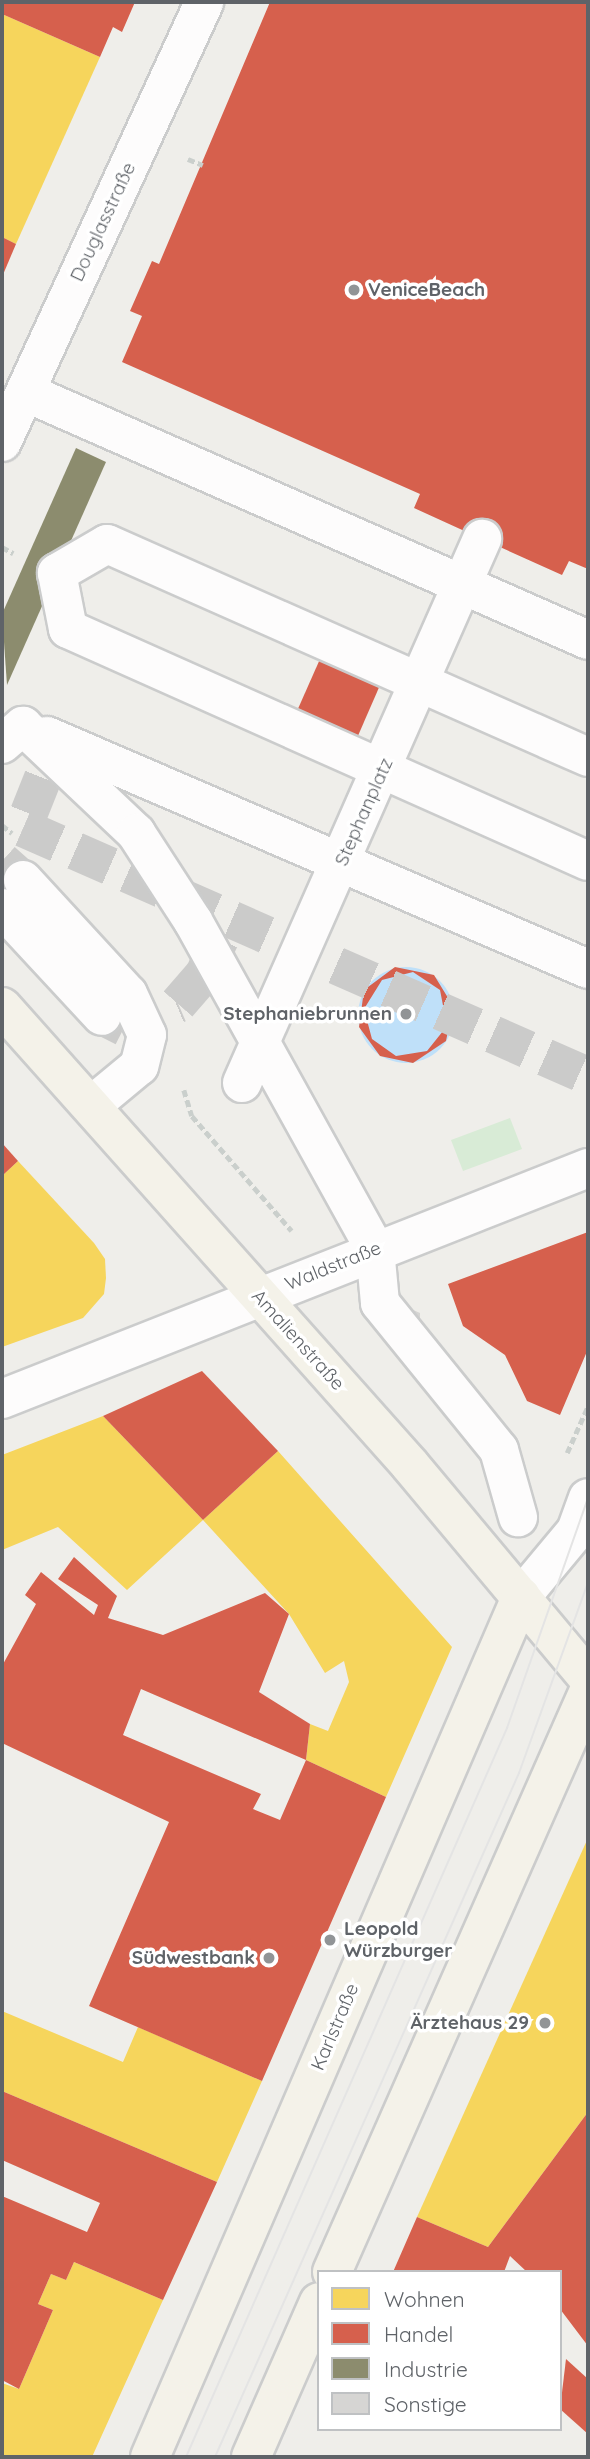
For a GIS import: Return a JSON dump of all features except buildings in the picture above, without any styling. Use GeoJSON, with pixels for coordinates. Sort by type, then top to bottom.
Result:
{"type":"FeatureCollection","features":[{"type":"Feature","properties":{"kind":"main road","name":"Amalienstraße"},"geometry":{"type":"LineString","coordinates":[[2,1007],[92,1105],[521,1597],[588,1678]]}},
{"type":"Feature","properties":{"kind":"main road","name":"Karlstraße"},"geometry":{"type":"LineString","coordinates":[[150,2457],[521,1597]]}},
{"type":"Feature","properties":{"kind":"main road"},"geometry":{"type":"LineString","coordinates":[[333,2270],[588,1693]]}},
{"type":"Feature","properties":{"kind":"main road"},"geometry":{"type":"LineString","coordinates":[[250,2457],[317,2306]]}},
{"type":"Feature","properties":{"kind":"street","name":"Douglasstraße"},"geometry":{"type":"LineString","coordinates":[[2,442],[204,2]]}},
{"type":"Feature","properties":{"kind":"street"},"geometry":{"type":"LineString","coordinates":[[25,391],[588,640]]}},
{"type":"Feature","properties":{"kind":"street","name":"Stephanplatz"},"geometry":{"type":"LineString","coordinates":[[242,1083],[262,1045],[482,539]]}},
{"type":"Feature","properties":{"kind":"street"},"geometry":{"type":"LineString","coordinates":[[588,757],[107,544],[57,573],[68,629],[381,773],[588,861]]}},
{"type":"Feature","properties":{"kind":"street"},"geometry":{"type":"LineString","coordinates":[[9,729],[342,861],[588,969]]}},
{"type":"Feature","properties":{"kind":"street"},"geometry":{"type":"LineString","coordinates":[[9,729],[136,833],[262,1045],[375,1249],[380,1303],[499,1450],[518,1517]]}},
{"type":"Feature","properties":{"kind":"street"},"geometry":{"type":"LineString","coordinates":[[12,894],[102,1016]]}},
{"type":"Feature","properties":{"kind":"street"},"geometry":{"type":"LineString","coordinates":[[12,894],[128,994],[147,1035],[139,1066],[92,1105]]}},
{"type":"Feature","properties":{"kind":"street","name":"Waldstraße"},"geometry":{"type":"LineString","coordinates":[[2,1399],[375,1249],[588,1168]]}},
{"type":"Feature","properties":{"kind":"street"},"geometry":{"type":"LineString","coordinates":[[521,1597],[576,1531],[588,1499]]}},
{"type":"Feature","properties":{"kind":"green space"},"geometry":{"type":"Polygon","coordinates":[[[510,1118],[522,1149],[463,1171],[451,1140],[510,1118]]]}},
{"type":"Feature","properties":{"kind":"water","name":"Stephaniebrunnen"},"geometry":{"type":"Polygon","coordinates":[[[406,967],[424,970],[440,981],[451,997],[454,1015],[451,1033],[440,1049],[424,1060],[406,1063],[388,1060],[372,1049],[361,1033],[358,1015],[361,997],[372,981],[388,970],[406,967]]]}},
{"type":"Feature","properties":{"kind":"tunnel"},"geometry":{"type":"LineString","coordinates":[[64,725],[23,828],[588,1076]]}},
{"type":"Feature","properties":{"kind":"tunnel"},"geometry":{"type":"LineString","coordinates":[[2,861],[23,880]]}},
{"type":"Feature","properties":{"kind":"tunnel"},"geometry":{"type":"LineString","coordinates":[[102,1016],[124,1027],[178,1004],[204,974],[224,930]]}},
{"type":"Feature","properties":{"kind":"tram line"},"geometry":{"type":"LineString","coordinates":[[186,2457],[507,1728],[588,1498]]}},
{"type":"Feature","properties":{"kind":"tram line"},"geometry":{"type":"LineString","coordinates":[[215,2457],[519,1773],[588,1582]]}},
{"type":"Feature","properties":{"kind":"place","name":"VeniceBeach"},"geometry":{"type":"Point","coordinates":[354,290]}},
{"type":"Feature","properties":{"kind":"place","name":"Stephaniebrunnen"},"geometry":{"type":"Point","coordinates":[406,1014]}},
{"type":"Feature","properties":{"kind":"place","name":"Leopold Würzburger"},"geometry":{"type":"Point","coordinates":[330,1940]}},
{"type":"Feature","properties":{"kind":"place","name":"Südwestbank"},"geometry":{"type":"Point","coordinates":[269,1958]}},
{"type":"Feature","properties":{"kind":"place","name":"Ärztehaus 29"},"geometry":{"type":"Point","coordinates":[545,2023]}}]}
